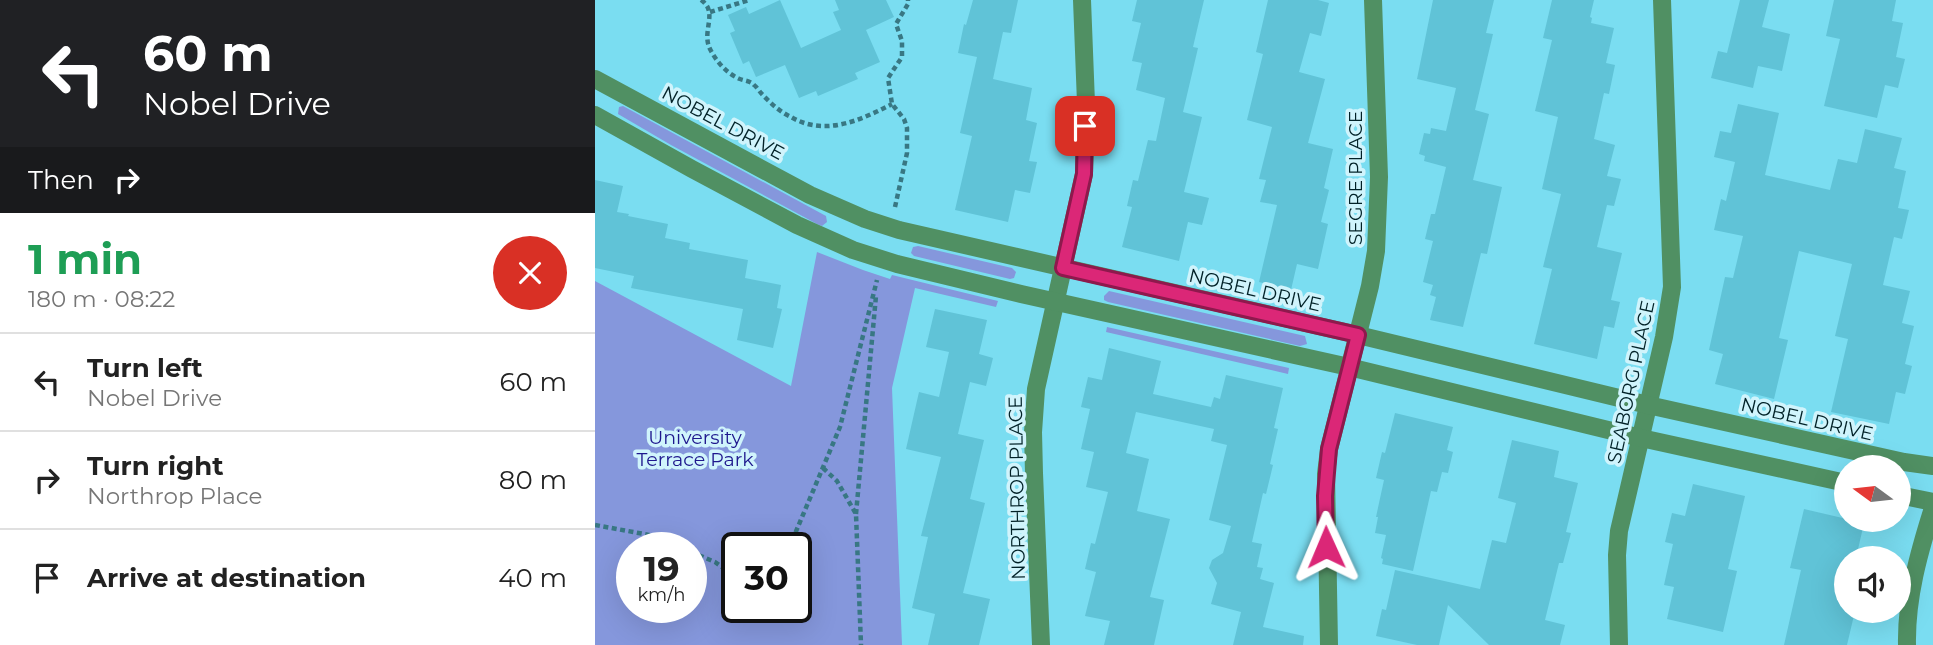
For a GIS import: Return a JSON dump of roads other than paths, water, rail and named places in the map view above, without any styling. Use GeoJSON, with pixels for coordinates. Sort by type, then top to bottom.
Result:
{"type":"FeatureCollection","features":[{"type":"Feature","properties":{"kind":"street","name":"NORTHROP PLACE"},"geometry":{"type":"LineString","coordinates":[[1041,645],[1033,432],[1036,388],[1084,174],[1086,103],[1082,0]]}},
{"type":"Feature","properties":{"kind":"street","name":"SEGRE PLACE"},"geometry":{"type":"LineString","coordinates":[[1329,645],[1326,474],[1329,449],[1374,267],[1378,215],[1373,0]]}},
{"type":"Feature","properties":{"kind":"street","name":"SEABORG PLACE"},"geometry":{"type":"LineString","coordinates":[[1619,645],[1619,531],[1664,337],[1672,287],[1662,0]]}},
{"type":"Feature","properties":{"kind":"street","name":"NOBEL DRIVE"},"geometry":{"type":"LineString","coordinates":[[595,79],[810,195],[865,219],[899,230],[1358,335],[1648,405],[1904,463],[1933,466]]}},
{"type":"Feature","properties":{"kind":"street"},"geometry":{"type":"LineString","coordinates":[[595,115],[797,225],[853,250],[897,264],[1349,367],[1641,438],[1834,480]]}},
{"type":"Feature","properties":{"kind":"street"},"geometry":{"type":"LineString","coordinates":[[853,250],[865,219]]}},
{"type":"Feature","properties":{"kind":"street"},"geometry":{"type":"LineString","coordinates":[[1911,497],[1933,502]]}},
{"type":"Feature","properties":{"kind":"street"},"geometry":{"type":"LineString","coordinates":[[1907,645],[1907,624],[1914,577],[1933,508]]}},
{"type":"Feature","properties":{"kind":"park label","name":"University Terrace Park"},"geometry":{"type":"Point","coordinates":[695,448]}}]}
